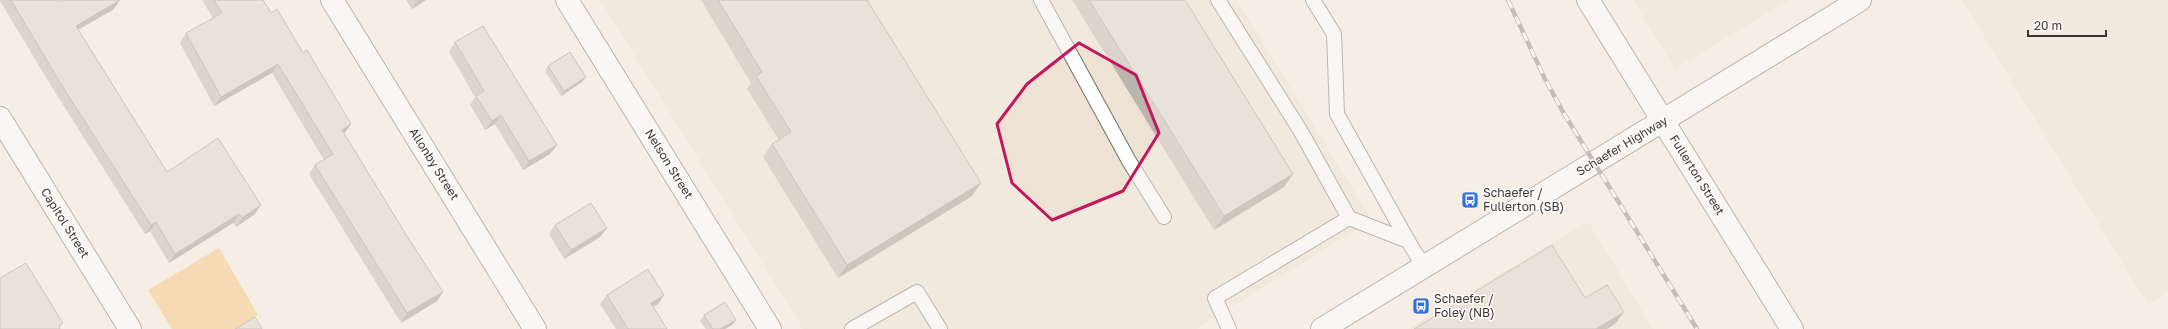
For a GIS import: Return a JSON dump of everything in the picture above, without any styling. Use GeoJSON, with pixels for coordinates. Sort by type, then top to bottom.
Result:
{"type":"FeatureCollection","features":[{"type":"Feature","properties":{"kind":"street","name":"Allonby Street"},"geometry":{"type":"LineString","coordinates":[[332,0],[535,329]]}},
{"type":"Feature","properties":{"kind":"street","name":"Nelson Street"},"geometry":{"type":"LineString","coordinates":[[567,0],[770,329]]}},
{"type":"Feature","properties":{"kind":"street","name":"Fullerton Street"},"geometry":{"type":"LineString","coordinates":[[1588,0],[1792,329]]}},
{"type":"Feature","properties":{"kind":"street","name":"Schaefer Highway"},"geometry":{"type":"LineString","coordinates":[[1322,329],[1860,0]]}},
{"type":"Feature","properties":{"kind":"street","name":"Capitol Street"},"geometry":{"type":"LineString","coordinates":[[0,118],[130,329]]}},
{"type":"Feature","properties":{"kind":"lane"},"geometry":{"type":"LineString","coordinates":[[1041,0],[1129,161],[1164,217]]}},
{"type":"Feature","properties":{"kind":"lane"},"geometry":{"type":"LineString","coordinates":[[1218,0],[1300,130],[1349,218],[1408,241]]}},
{"type":"Feature","properties":{"kind":"lane"},"geometry":{"type":"LineString","coordinates":[[1313,0],[1334,34],[1337,114],[1408,241],[1424,266]]}},
{"type":"Feature","properties":{"kind":"lane"},"geometry":{"type":"LineString","coordinates":[[1229,329],[1215,298],[1349,218]]}},
{"type":"Feature","properties":{"kind":"lane"},"geometry":{"type":"LineString","coordinates":[[852,329],[917,292],[940,329]]}},
{"type":"Feature","properties":{"kind":"highlighted area"},"geometry":{"type":"Polygon","coordinates":[[[1079,43],[1136,75],[1159,133],[1123,191],[1052,220],[1012,183],[997,124],[1027,84],[1079,43]]]}},
{"type":"Feature","properties":{"kind":"shaded area"},"geometry":{"type":"Polygon","coordinates":[[[600,0],[1237,0],[1372,220],[1196,329],[803,329],[600,0]]]}},
{"type":"Feature","properties":{"kind":"shaded area"},"geometry":{"type":"Polygon","coordinates":[[[1633,0],[1789,0],[1675,69],[1633,0]]]}},
{"type":"Feature","properties":{"kind":"shaded area"},"geometry":{"type":"Polygon","coordinates":[[[1962,0],[2168,0],[2168,293],[2148,305],[1962,0]]]}},
{"type":"Feature","properties":{"kind":"shaded area"},"geometry":{"type":"Polygon","coordinates":[[[1588,221],[1653,329],[1408,329],[1588,221]]]}},
{"type":"Feature","properties":{"kind":"shaded area"},"geometry":{"type":"Polygon","coordinates":[[[219,248],[258,315],[235,329],[172,329],[148,290],[219,248]]]}},
{"type":"Feature","properties":{"kind":"building"},"geometry":{"type":"Polygon","coordinates":[[[11,0],[60,0],[61,2],[64,0],[120,0],[76,26],[167,172],[218,138],[261,205],[242,218],[239,214],[175,254],[156,222],[151,225],[59,81],[11,0]]]}},
{"type":"Feature","properties":{"kind":"building"},"geometry":{"type":"Polygon","coordinates":[[[214,0],[263,0],[271,13],[277,9],[303,53],[307,50],[351,124],[342,130],[443,292],[407,313],[315,165],[333,154],[278,64],[221,97],[186,33],[222,13],[214,0]]]}},
{"type":"Feature","properties":{"kind":"building"},"geometry":{"type":"Polygon","coordinates":[[[718,0],[867,0],[981,183],[847,265],[772,144],[791,132],[756,76],[762,72],[718,0]]]}},
{"type":"Feature","properties":{"kind":"building"},"geometry":{"type":"Polygon","coordinates":[[[1089,0],[1185,0],[1293,174],[1224,216],[1089,0]]]}},
{"type":"Feature","properties":{"kind":"building"},"geometry":{"type":"Polygon","coordinates":[[[483,26],[557,145],[529,161],[501,115],[492,121],[476,96],[484,91],[455,42],[483,26]]]}},
{"type":"Feature","properties":{"kind":"building"},"geometry":{"type":"Polygon","coordinates":[[[570,52],[586,77],[564,91],[548,66],[570,52]]]}},
{"type":"Feature","properties":{"kind":"building"},"geometry":{"type":"Polygon","coordinates":[[[591,203],[607,228],[571,250],[555,225],[591,203]]]}},
{"type":"Feature","properties":{"kind":"building"},"geometry":{"type":"Polygon","coordinates":[[[1552,245],[1585,298],[1607,285],[1624,312],[1596,329],[1414,329],[1552,245]]]}},
{"type":"Feature","properties":{"kind":"building"},"geometry":{"type":"Polygon","coordinates":[[[26,263],[63,323],[59,326],[60,329],[0,329],[0,278],[26,263]]]}},
{"type":"Feature","properties":{"kind":"building"},"geometry":{"type":"Polygon","coordinates":[[[648,269],[664,295],[651,303],[667,329],[628,329],[607,295],[648,269]]]}},
{"type":"Feature","properties":{"kind":"building"},"geometry":{"type":"Polygon","coordinates":[[[725,302],[736,320],[720,329],[713,329],[704,315],[725,302]]]}},
{"type":"Feature","properties":{"kind":"building"},"geometry":{"type":"Polygon","coordinates":[[[255,317],[262,329],[235,329],[255,317]]]}},
{"type":"Feature","properties":{"kind":"railway"},"geometry":{"type":"LineString","coordinates":[[1508,0],[1544,77],[1563,112],[1697,329]]}},
{"type":"Feature","properties":{"kind":"place","name":"Schaefer / Fullerton (SB)"},"geometry":{"type":"Point","coordinates":[1470,200]}},
{"type":"Feature","properties":{"kind":"place","name":"Schaefer / Foley (NB)"},"geometry":{"type":"Point","coordinates":[1421,306]}}]}
